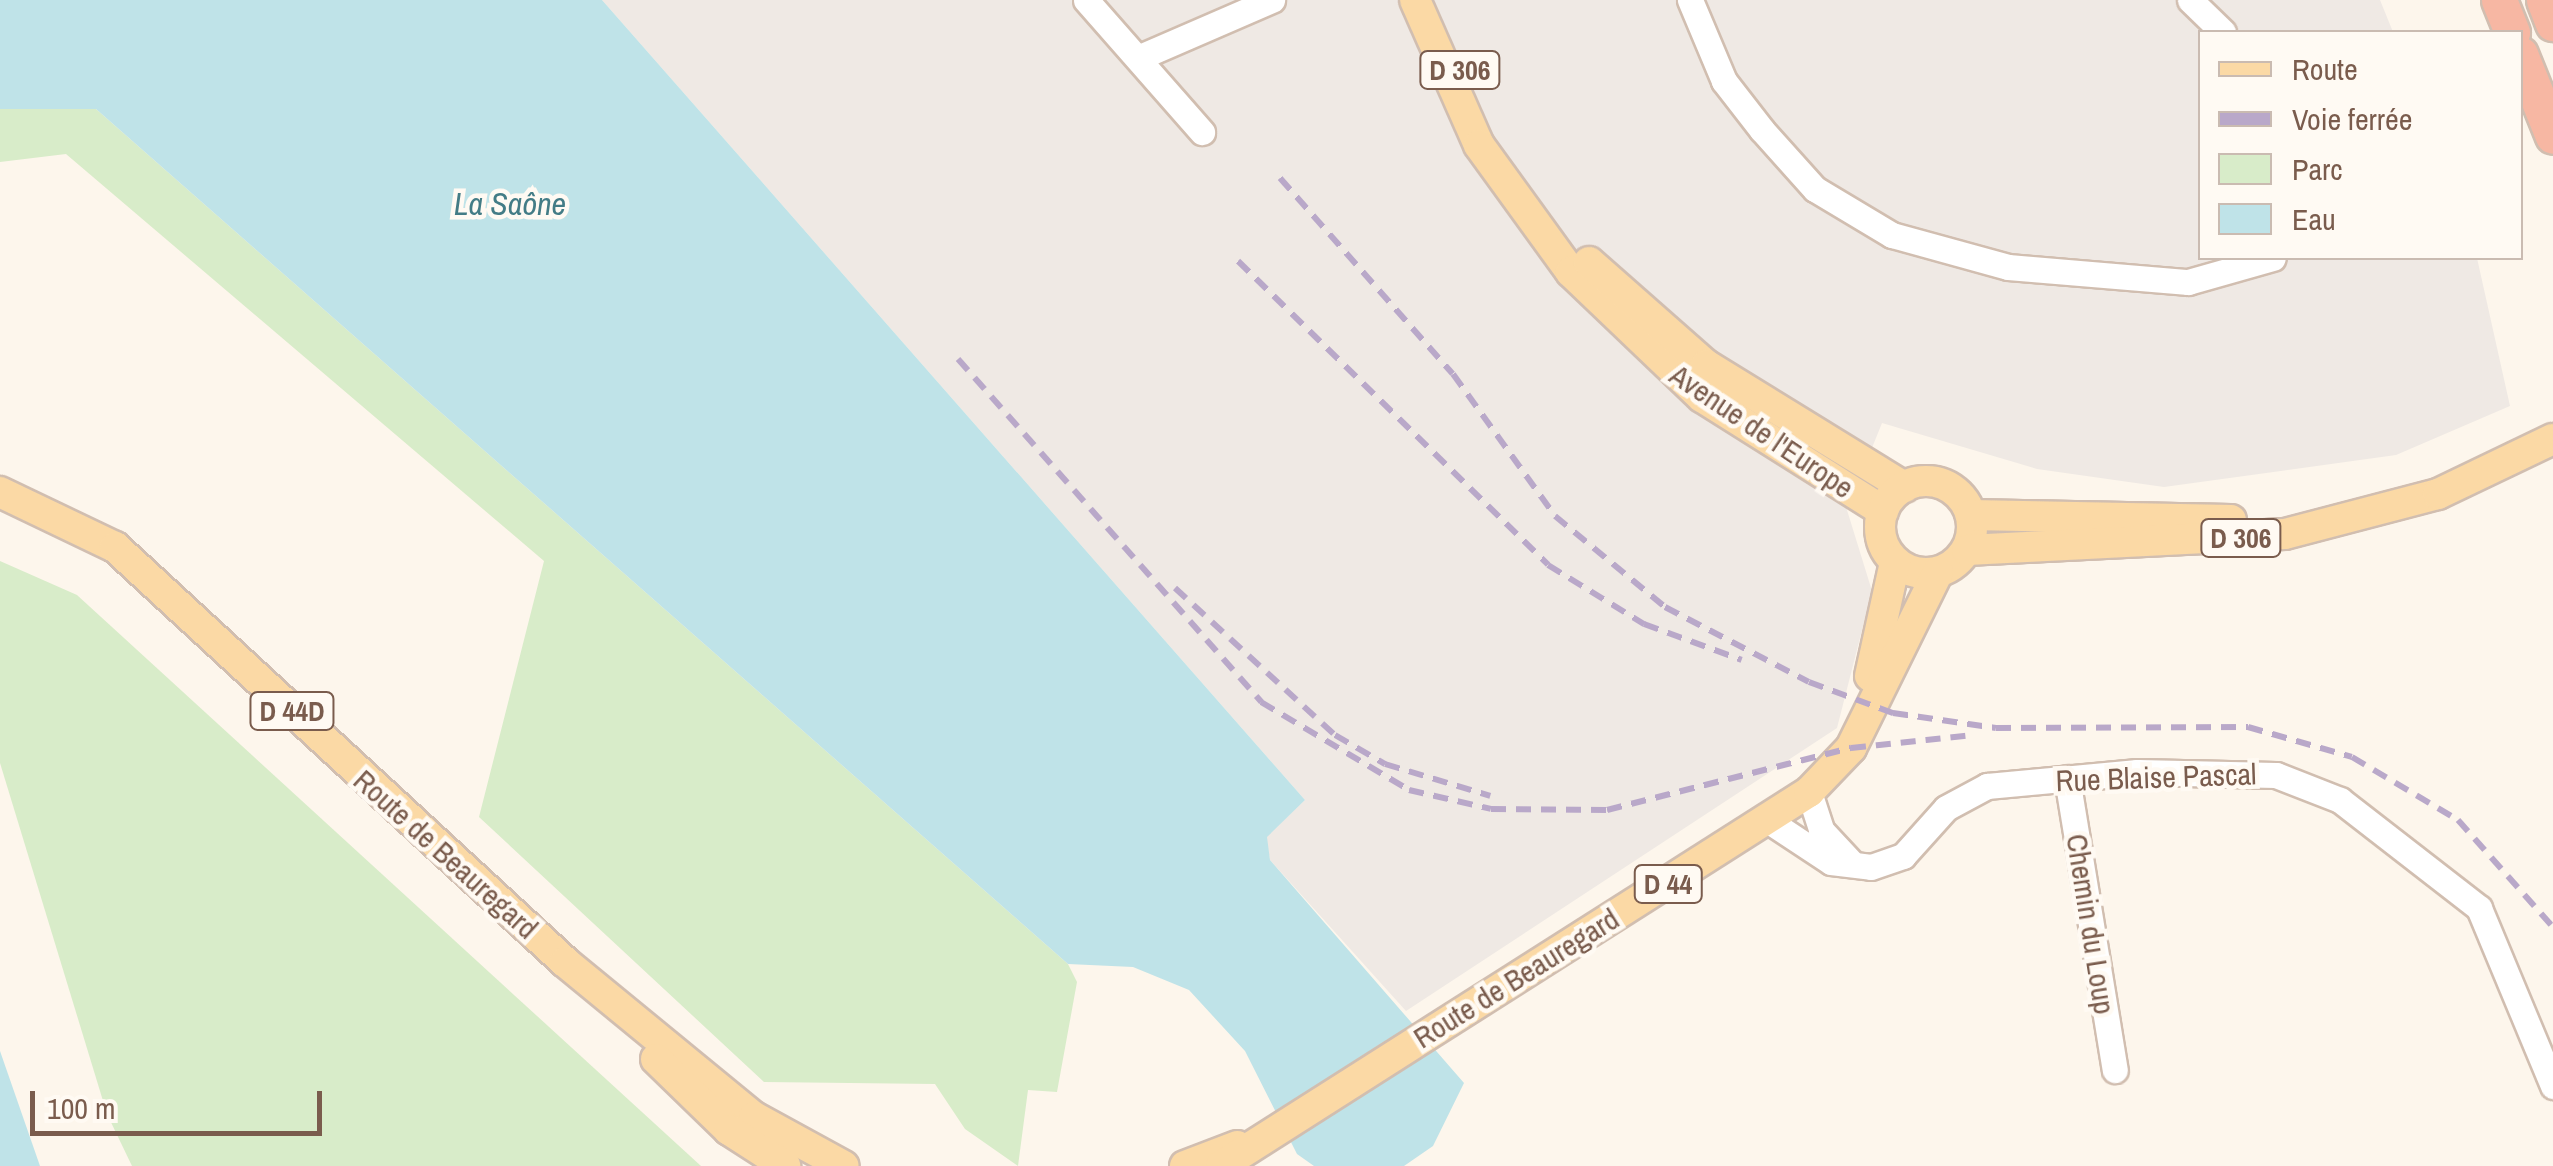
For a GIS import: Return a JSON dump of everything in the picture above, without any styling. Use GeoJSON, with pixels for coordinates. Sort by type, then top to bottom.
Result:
{"type":"FeatureCollection","features":[{"type":"Feature","properties":{"kind":"highway"},"geometry":{"type":"LineString","coordinates":[[2499,0],[2511,30]]}},
{"type":"Feature","properties":{"kind":"highway"},"geometry":{"type":"LineString","coordinates":[[2544,0],[2553,23]]}},
{"type":"Feature","properties":{"kind":"highway"},"geometry":{"type":"LineString","coordinates":[[2523,61],[2553,136]]}},
{"type":"Feature","properties":{"kind":"main road","name":"Avenue de l'Europe"},"geometry":{"type":"LineString","coordinates":[[1415,0],[1479,145],[1571,272],[1702,397],[1882,511]]}},
{"type":"Feature","properties":{"kind":"main road","name":"Avenue de l'Europe"},"geometry":{"type":"LineString","coordinates":[[1432,0],[1494,137],[1580,253],[1706,365],[1904,487]]}},
{"type":"Feature","properties":{"kind":"main road","name":"D 306"},"geometry":{"type":"LineString","coordinates":[[1971,515],[2276,516],[2417,486],[2521,453]]}},
{"type":"Feature","properties":{"kind":"main road","name":"D 306"},"geometry":{"type":"LineString","coordinates":[[1967,550],[2285,534],[2438,494],[2521,453]]}},
{"type":"Feature","properties":{"kind":"main road"},"geometry":{"type":"LineString","coordinates":[[1944,484],[1971,515],[1967,550],[1938,572],[1895,562],[1881,539],[1882,511],[1904,487],[1944,484]]}},
{"type":"Feature","properties":{"kind":"main road","name":"Route de Beauregard"},"geometry":{"type":"LineString","coordinates":[[0,492],[75,522],[156,580],[565,962]]}},
{"type":"Feature","properties":{"kind":"main road","name":"Route de Beauregard"},"geometry":{"type":"LineString","coordinates":[[1858,730],[1895,562]]}},
{"type":"Feature","properties":{"kind":"main road","name":"Route de Beauregard"},"geometry":{"type":"LineString","coordinates":[[1221,1166],[1254,1139],[1769,821],[1809,792],[1858,730],[1938,572]]}},
{"type":"Feature","properties":{"kind":"main road","name":"D 44D"},"geometry":{"type":"LineString","coordinates":[[565,962],[729,1130],[785,1166]]}},
{"type":"Feature","properties":{"kind":"main road","name":"D 44D"},"geometry":{"type":"LineString","coordinates":[[565,962],[754,1117],[844,1166]]}},
{"type":"Feature","properties":{"kind":"main road","name":"Route de Beauregard"},"geometry":{"type":"LineString","coordinates":[[1185,1166],[1254,1139]]}},
{"type":"Feature","properties":{"kind":"street"},"geometry":{"type":"LineString","coordinates":[[1086,0],[1202,132]]}},
{"type":"Feature","properties":{"kind":"street"},"geometry":{"type":"LineString","coordinates":[[1140,57],[1272,0]]}},
{"type":"Feature","properties":{"kind":"street"},"geometry":{"type":"LineString","coordinates":[[1690,0],[1724,81],[1762,130],[1815,190],[1892,234],[2008,267],[2188,282],[2266,260]]}},
{"type":"Feature","properties":{"kind":"street"},"geometry":{"type":"LineString","coordinates":[[2190,0],[2221,30]]}},
{"type":"Feature","properties":{"kind":"street","name":"Rue Blaise Pascal"},"geometry":{"type":"LineString","coordinates":[[1854,864],[1896,860],[1946,808],[1978,789],[2066,778],[2276,774],[2340,800],[2479,908],[2513,976],[2529,1046],[2553,1086]]}},
{"type":"Feature","properties":{"kind":"street","name":"Chemin du Loup"},"geometry":{"type":"LineString","coordinates":[[2066,778],[2115,1070]]}},
{"type":"Feature","properties":{"kind":"street"},"geometry":{"type":"LineString","coordinates":[[1809,792],[1821,830],[1854,864]]}},
{"type":"Feature","properties":{"kind":"street"},"geometry":{"type":"LineString","coordinates":[[1769,821],[1831,862],[1854,864]]}},
{"type":"Feature","properties":{"kind":"shaded area"},"geometry":{"type":"Polygon","coordinates":[[[602,0],[2380,0],[2392,30],[2198,30],[2198,260],[2477,260],[2510,406],[2396,455],[2164,487],[2037,469],[1882,423],[1847,510],[1872,591],[1837,728],[1406,1011],[1270,860],[1266,837],[1305,800],[602,0]]]}},
{"type":"Feature","properties":{"kind":"green space"},"geometry":{"type":"Polygon","coordinates":[[[44,103],[96,109],[1068,964],[1077,982],[1057,1092],[1028,1090],[1018,1166],[965,1129],[935,1084],[764,1082],[479,817],[544,561],[66,154],[0,162],[0,109],[44,103]]]}},
{"type":"Feature","properties":{"kind":"green space"},"geometry":{"type":"Polygon","coordinates":[[[0,561],[77,595],[701,1166],[132,1166],[107,1114],[0,763],[0,561]]]}},
{"type":"Feature","properties":{"kind":"water","name":"La Saône"},"geometry":{"type":"Polygon","coordinates":[[[0,0],[602,0],[1305,800],[1267,837],[1270,860],[1464,1083],[1433,1146],[1404,1166],[1314,1166],[1297,1154],[1245,1051],[1189,990],[1133,967],[1068,964],[96,109],[0,109],[0,0]]]}},
{"type":"Feature","properties":{"kind":"water"},"geometry":{"type":"Polygon","coordinates":[[[0,1051],[40,1166],[0,1166],[0,1051]]]}},
{"type":"Feature","properties":{"kind":"railway"},"geometry":{"type":"LineString","coordinates":[[1280,178],[1453,374],[1555,516],[1665,607],[1809,682],[1893,713],[1996,728],[2248,727],[2352,757],[2458,820],[2553,927]]}},
{"type":"Feature","properties":{"kind":"railway"},"geometry":{"type":"LineString","coordinates":[[1238,261],[1548,565],[1644,624],[1742,660]]}},
{"type":"Feature","properties":{"kind":"railway"},"geometry":{"type":"LineString","coordinates":[[958,359],[1261,702],[1409,790],[1491,809],[1607,810],[1851,748],[1973,735]]}},
{"type":"Feature","properties":{"kind":"railway"},"geometry":{"type":"LineString","coordinates":[[1175,588],[1335,735],[1385,764],[1490,796]]}}]}
